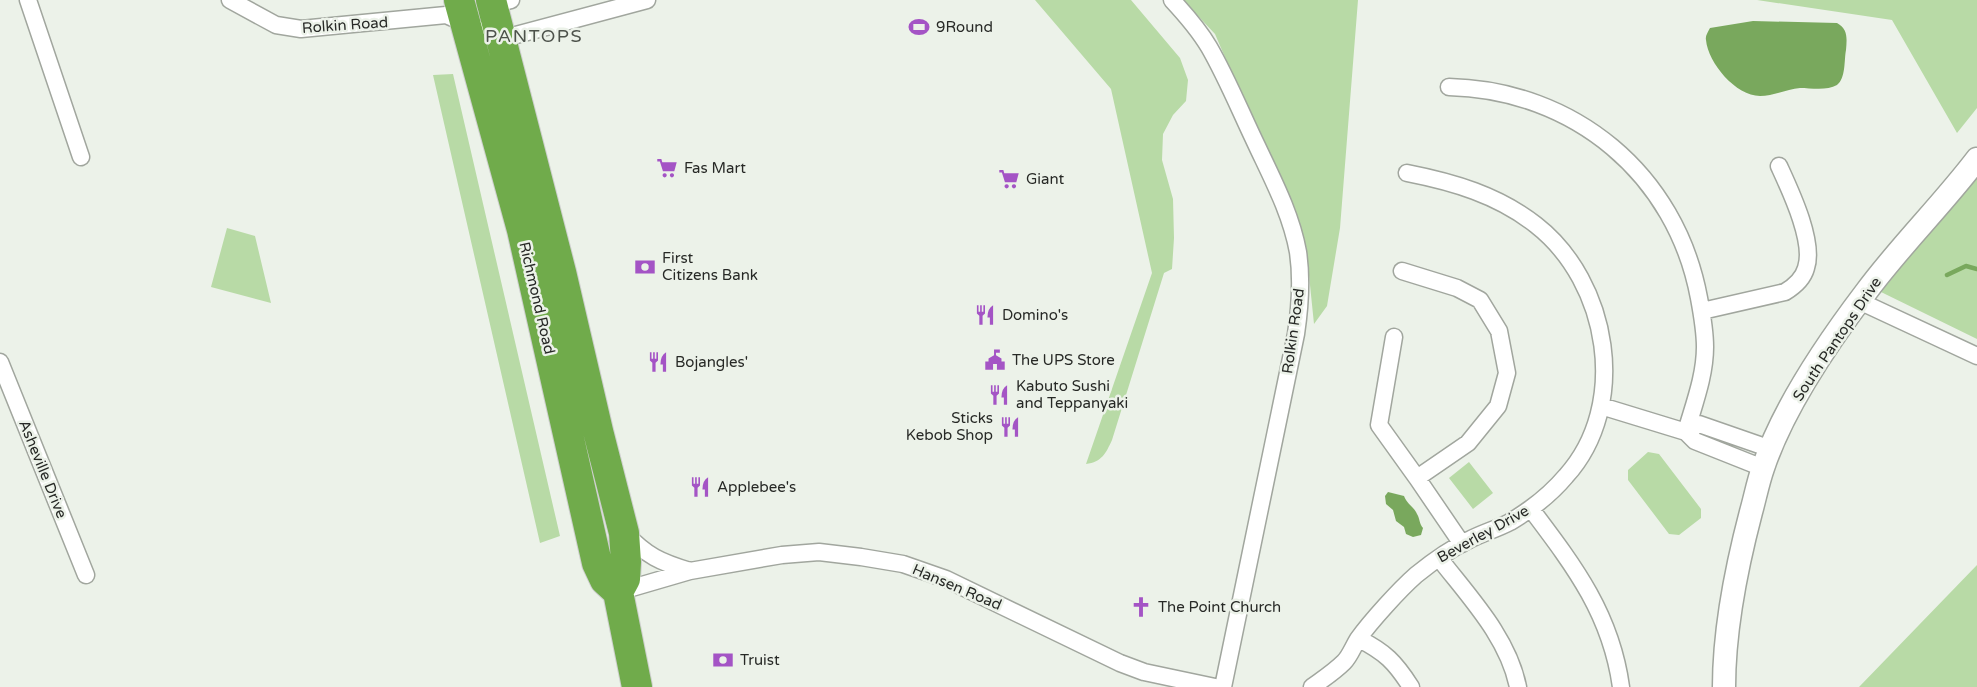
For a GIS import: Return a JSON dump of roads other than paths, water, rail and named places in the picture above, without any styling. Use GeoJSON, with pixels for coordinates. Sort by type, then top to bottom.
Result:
{"type":"FeatureCollection","features":[{"type":"Feature","properties":{"kind":"highway","name":"Richmond Road"},"geometry":{"type":"LineString","coordinates":[[498,2],[501,39],[561,272],[624,532],[625,579],[618,592]]}},
{"type":"Feature","properties":{"kind":"highway","name":"Richmond Road"},"geometry":{"type":"LineString","coordinates":[[462,11],[522,230],[597,563],[605,580],[618,592],[637,687]]}},
{"type":"Feature","properties":{"kind":"street"},"geometry":{"type":"LineString","coordinates":[[28,0],[81,158]]}},
{"type":"Feature","properties":{"kind":"street","name":"Rolkin Road"},"geometry":{"type":"LineString","coordinates":[[230,0],[276,25],[301,29],[446,15],[462,11],[501,39]]}},
{"type":"Feature","properties":{"kind":"street"},"geometry":{"type":"LineString","coordinates":[[501,39],[647,0]]}},
{"type":"Feature","properties":{"kind":"street","name":"Rolkin Road"},"geometry":{"type":"LineString","coordinates":[[1172,0],[1209,47],[1234,98],[1287,211],[1294,234],[1300,272],[1296,334],[1223,687]]}},
{"type":"Feature","properties":{"kind":"street"},"geometry":{"type":"LineString","coordinates":[[462,11],[498,2]]}},
{"type":"Feature","properties":{"kind":"street"},"geometry":{"type":"LineString","coordinates":[[1449,87],[1484,89],[1536,102],[1579,122],[1626,158],[1660,199],[1675,225],[1690,261],[1705,327],[1704,363],[1686,432]]}},
{"type":"Feature","properties":{"kind":"street","name":"South Pantops Drive"},"geometry":{"type":"LineString","coordinates":[[1724,687],[1726,643],[1741,549],[1767,458],[1792,405],[1859,301],[1977,159]]}},
{"type":"Feature","properties":{"kind":"street"},"geometry":{"type":"LineString","coordinates":[[1702,311],[1785,292],[1793,287],[1807,268],[1808,251],[1798,208],[1779,166]]}},
{"type":"Feature","properties":{"kind":"street","name":"Beverley Drive"},"geometry":{"type":"LineString","coordinates":[[1311,687],[1334,672],[1346,660],[1359,639],[1409,582],[1439,558],[1462,544],[1509,522],[1531,509],[1551,493],[1569,474],[1583,453],[1596,428],[1601,406],[1605,370],[1602,341],[1595,313],[1585,286],[1571,261],[1557,244],[1516,210],[1492,197],[1407,173]]}},
{"type":"Feature","properties":{"kind":"street"},"geometry":{"type":"LineString","coordinates":[[1402,271],[1457,288],[1480,300],[1499,331],[1507,373],[1498,406],[1468,443],[1417,478]]}},
{"type":"Feature","properties":{"kind":"street"},"geometry":{"type":"LineString","coordinates":[[1859,301],[1977,356]]}},
{"type":"Feature","properties":{"kind":"street"},"geometry":{"type":"LineString","coordinates":[[1394,337],[1379,425],[1462,544]]}},
{"type":"Feature","properties":{"kind":"street","name":"Asheville Drive"},"geometry":{"type":"LineString","coordinates":[[0,362],[86,575]]}},
{"type":"Feature","properties":{"kind":"street"},"geometry":{"type":"LineString","coordinates":[[1601,406],[1686,432],[1695,441],[1767,458]]}},
{"type":"Feature","properties":{"kind":"street"},"geometry":{"type":"LineString","coordinates":[[1531,509],[1569,559],[1592,596],[1612,646],[1621,687]]}},
{"type":"Feature","properties":{"kind":"street"},"geometry":{"type":"LineString","coordinates":[[624,532],[640,549],[660,562],[690,571]]}},
{"type":"Feature","properties":{"kind":"street","name":"Hansen Road"},"geometry":{"type":"LineString","coordinates":[[618,592],[690,571],[782,555],[819,552],[903,564],[946,579],[1120,663],[1144,672],[1215,687]]}},
{"type":"Feature","properties":{"kind":"street"},"geometry":{"type":"LineString","coordinates":[[1439,558],[1498,635],[1510,659],[1518,687]]}},
{"type":"Feature","properties":{"kind":"street"},"geometry":{"type":"LineString","coordinates":[[1359,639],[1378,648],[1391,659],[1411,687]]}},
{"type":"Feature","properties":{"kind":"waterway"},"geometry":{"type":"LineString","coordinates":[[1947,275],[1966,266],[1977,269]]}},
{"type":"Feature","properties":{"kind":"place","name":"9Round"},"geometry":{"type":"Point","coordinates":[919,27]}},
{"type":"Feature","properties":{"kind":"place","name":"Fas Mart"},"geometry":{"type":"Point","coordinates":[667,168]}},
{"type":"Feature","properties":{"kind":"place","name":"Giant"},"geometry":{"type":"Point","coordinates":[1009,179]}},
{"type":"Feature","properties":{"kind":"place","name":"First Citizens Bank"},"geometry":{"type":"Point","coordinates":[645,267]}},
{"type":"Feature","properties":{"kind":"place","name":"Domino's"},"geometry":{"type":"Point","coordinates":[985,315]}},
{"type":"Feature","properties":{"kind":"place","name":"The UPS Store"},"geometry":{"type":"Point","coordinates":[995,360]}},
{"type":"Feature","properties":{"kind":"place","name":"Bojangles'"},"geometry":{"type":"Point","coordinates":[658,362]}},
{"type":"Feature","properties":{"kind":"place","name":"Kabuto Sushi and Teppanyaki"},"geometry":{"type":"Point","coordinates":[999,395]}},
{"type":"Feature","properties":{"kind":"place","name":"Sticks Kebob Shop"},"geometry":{"type":"Point","coordinates":[1010,427]}},
{"type":"Feature","properties":{"kind":"place","name":"Applebee's"},"geometry":{"type":"Point","coordinates":[700,487]}},
{"type":"Feature","properties":{"kind":"place","name":"The Point Church"},"geometry":{"type":"Point","coordinates":[1141,607]}},
{"type":"Feature","properties":{"kind":"place","name":"Truist"},"geometry":{"type":"Point","coordinates":[723,660]}},
{"type":"Feature","properties":{"kind":"district","name":"PANTOPS"},"geometry":{"type":"Point","coordinates":[534,36]}}]}
